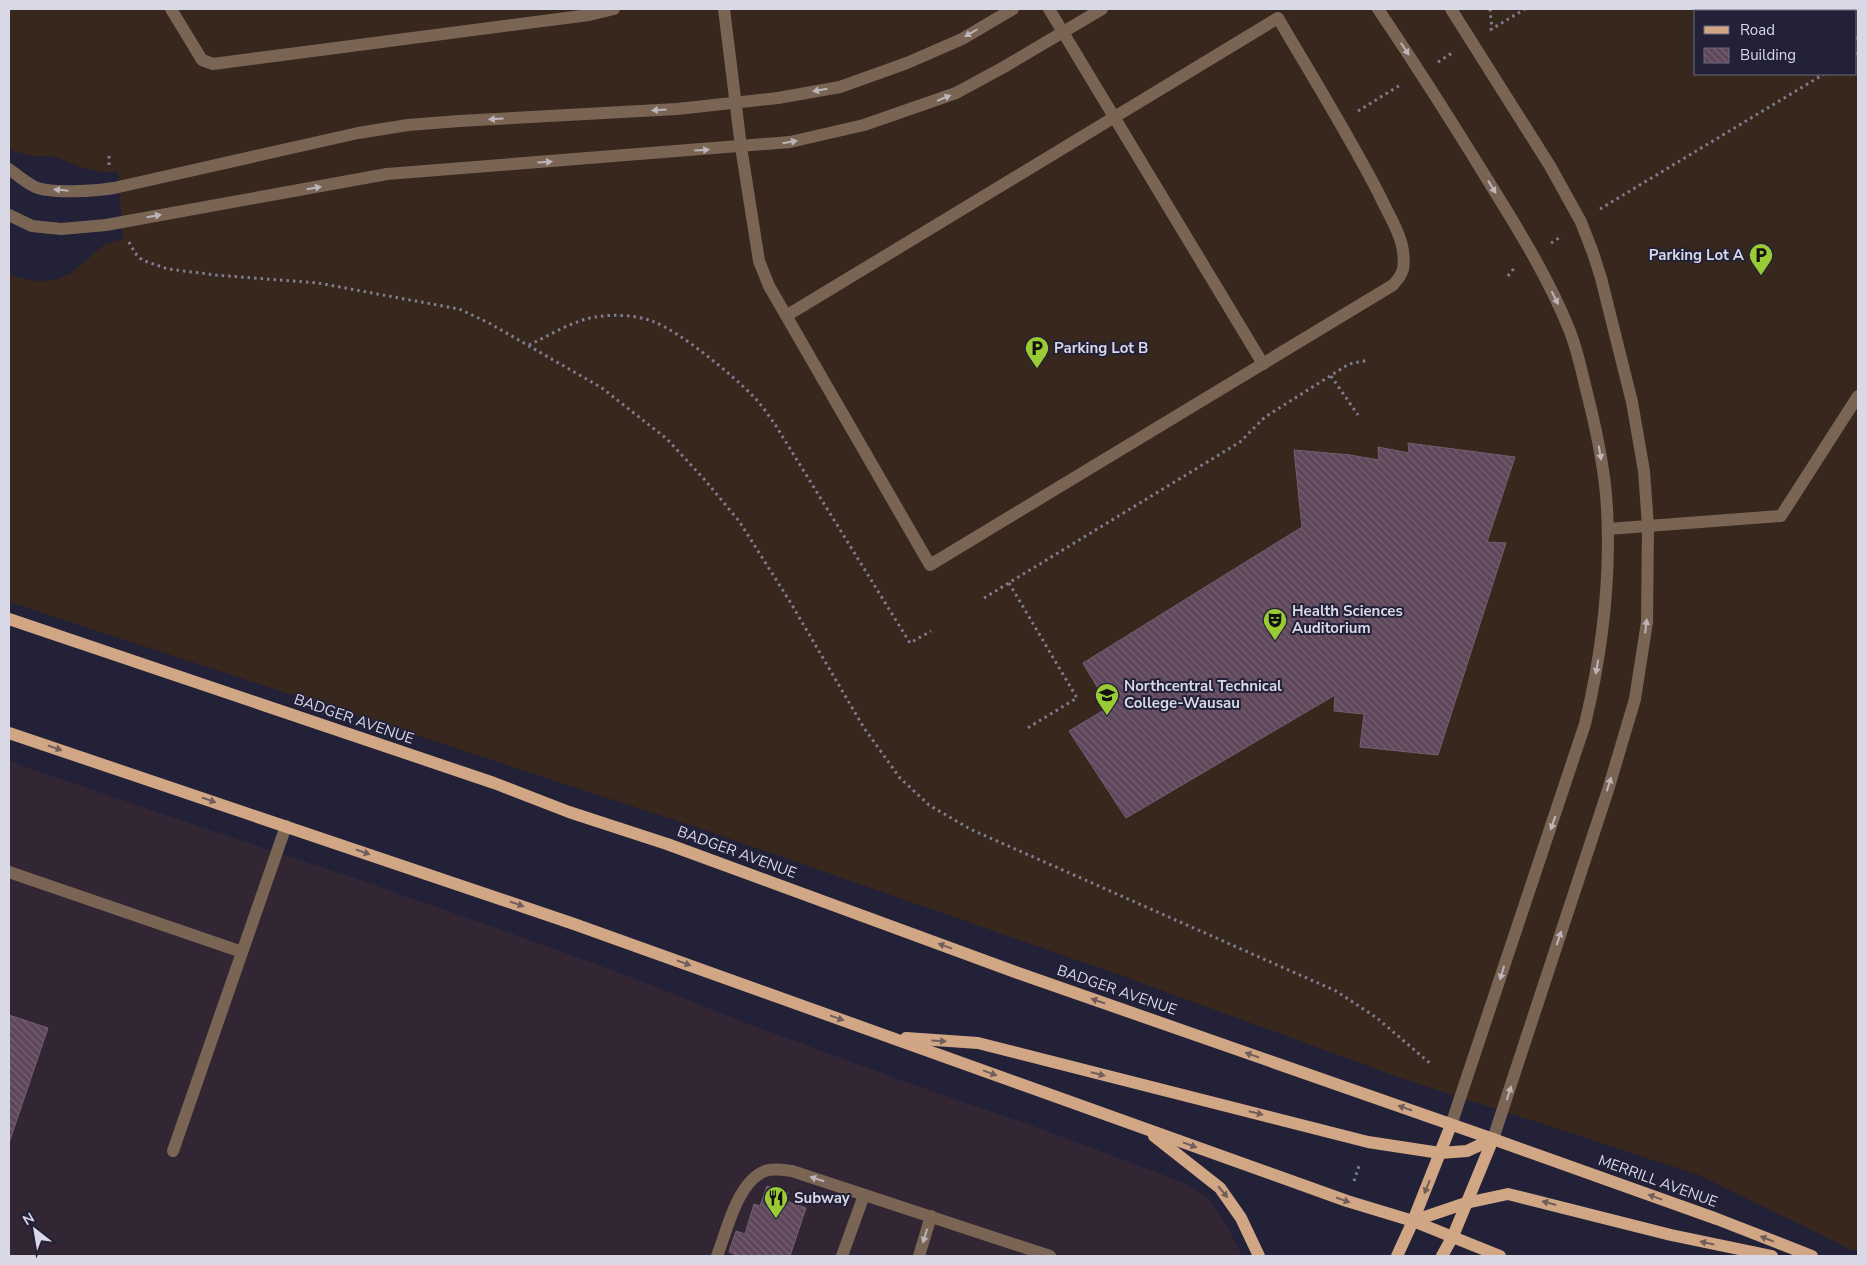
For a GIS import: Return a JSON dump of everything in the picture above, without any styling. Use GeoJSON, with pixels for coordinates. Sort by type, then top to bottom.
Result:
{"type":"FeatureCollection","features":[{"type":"Feature","properties":{"kind":"main road","name":"BADGER AVENUE"},"geometry":{"type":"LineString","coordinates":[[9,618],[494,784],[568,812],[667,844],[1018,973],[1451,1125]]}},
{"type":"Feature","properties":{"kind":"main road"},"geometry":{"type":"LineString","coordinates":[[9,733],[574,924],[1347,1201],[1413,1221],[1500,1256]]}},
{"type":"Feature","properties":{"kind":"main road"},"geometry":{"type":"LineString","coordinates":[[891,1037],[978,1043],[1356,1139],[1440,1153],[1467,1151],[1493,1139]]}},
{"type":"Feature","properties":{"kind":"main road","name":"MERRILL AVENUE"},"geometry":{"type":"LineString","coordinates":[[1451,1125],[1717,1219],[1812,1256]]}},
{"type":"Feature","properties":{"kind":"main road"},"geometry":{"type":"LineString","coordinates":[[1397,1256],[1451,1125]]}},
{"type":"Feature","properties":{"kind":"main road"},"geometry":{"type":"LineString","coordinates":[[1144,1128],[1220,1188],[1242,1218],[1258,1256]]}},
{"type":"Feature","properties":{"kind":"main road"},"geometry":{"type":"LineString","coordinates":[[1442,1256],[1453,1236],[1493,1139]]}},
{"type":"Feature","properties":{"kind":"main road"},"geometry":{"type":"LineString","coordinates":[[1413,1221],[1466,1203],[1499,1195],[1516,1195],[1671,1235],[1772,1256]]}},
{"type":"Feature","properties":{"kind":"street"},"geometry":{"type":"LineString","coordinates":[[171,9],[202,60],[213,64],[580,16],[614,9]]}},
{"type":"Feature","properties":{"kind":"street"},"geometry":{"type":"LineString","coordinates":[[726,9],[741,147],[759,261],[766,281],[786,316],[930,565],[1393,285],[1402,275],[1404,264],[1402,249],[1395,227],[1368,174],[1278,18],[786,316]]}},
{"type":"Feature","properties":{"kind":"street"},"geometry":{"type":"LineString","coordinates":[[9,168],[37,188],[78,192],[110,189],[358,132],[408,125],[459,120],[677,109],[778,98],[848,84],[908,63],[962,39],[1014,9]]}},
{"type":"Feature","properties":{"kind":"street"},"geometry":{"type":"LineString","coordinates":[[1049,9],[1263,364]]}},
{"type":"Feature","properties":{"kind":"street"},"geometry":{"type":"LineString","coordinates":[[9,216],[32,226],[62,229],[106,225],[387,174],[790,142],[864,125],[940,100],[971,86],[1102,9]]}},
{"type":"Feature","properties":{"kind":"street"},"geometry":{"type":"LineString","coordinates":[[1378,9],[1421,72],[1505,208],[1541,272],[1566,322],[1577,352],[1601,452],[1607,499],[1606,601],[1602,636],[1585,724],[1451,1125]]}},
{"type":"Feature","properties":{"kind":"street"},"geometry":{"type":"LineString","coordinates":[[1451,9],[1550,166],[1581,222],[1593,253],[1632,402],[1644,472],[1648,526],[1647,622],[1635,699],[1604,800],[1493,1139]]}},
{"type":"Feature","properties":{"kind":"street"},"geometry":{"type":"LineString","coordinates":[[1608,529],[1781,516],[1858,396]]}},
{"type":"Feature","properties":{"kind":"street"},"geometry":{"type":"LineString","coordinates":[[173,1151],[286,826]]}},
{"type":"Feature","properties":{"kind":"street"},"geometry":{"type":"LineString","coordinates":[[9,872],[242,952]]}},
{"type":"Feature","properties":{"kind":"street"},"geometry":{"type":"LineString","coordinates":[[717,1256],[743,1191],[752,1181],[766,1171],[781,1169],[1050,1256]]}},
{"type":"Feature","properties":{"kind":"street"},"geometry":{"type":"LineString","coordinates":[[842,1256],[864,1195]]}},
{"type":"Feature","properties":{"kind":"street"},"geometry":{"type":"LineString","coordinates":[[919,1256],[931,1216]]}},
{"type":"Feature","properties":{"kind":"path"},"geometry":{"type":"LineString","coordinates":[[1490,9],[1492,29]]}},
{"type":"Feature","properties":{"kind":"path"},"geometry":{"type":"LineString","coordinates":[[1488,32],[1525,9]]}},
{"type":"Feature","properties":{"kind":"path"},"geometry":{"type":"LineString","coordinates":[[1436,63],[1456,51]]}},
{"type":"Feature","properties":{"kind":"path"},"geometry":{"type":"LineString","coordinates":[[1595,212],[1822,75]]}},
{"type":"Feature","properties":{"kind":"path"},"geometry":{"type":"LineString","coordinates":[[1374,101],[1402,84]]}},
{"type":"Feature","properties":{"kind":"path"},"geometry":{"type":"LineString","coordinates":[[1547,245],[1567,233]]}},
{"type":"Feature","properties":{"kind":"path"},"geometry":{"type":"LineString","coordinates":[[135,253],[142,260],[179,272],[318,283],[458,309],[489,322],[602,388],[667,440],[704,479],[739,521],[789,600],[864,728],[900,778],[929,805],[970,829],[1336,991],[1377,1018],[1432,1065]]}},
{"type":"Feature","properties":{"kind":"path"},"geometry":{"type":"LineString","coordinates":[[528,345],[580,320],[597,317],[635,317],[653,322],[682,338],[726,372],[754,397],[776,426],[910,643],[931,630]]}},
{"type":"Feature","properties":{"kind":"path"},"geometry":{"type":"LineString","coordinates":[[984,598],[1240,442],[1265,417],[1349,364],[1369,360]]}},
{"type":"Feature","properties":{"kind":"path"},"geometry":{"type":"LineString","coordinates":[[1331,376],[1358,415]]}},
{"type":"Feature","properties":{"kind":"path"},"geometry":{"type":"LineString","coordinates":[[1009,583],[1077,698],[1026,729]]}},
{"type":"Feature","properties":{"kind":"path"},"geometry":{"type":"LineString","coordinates":[[1353,1184],[1361,1161]]}},
{"type":"Feature","properties":{"kind":"shaded area","name":"Northcentral Technical College-Wausau"},"geometry":{"type":"Polygon","coordinates":[[[9,9],[1858,9],[1858,1251],[1850,1249],[1699,1175],[1398,1077],[1125,977],[702,829],[9,602],[9,273],[16,277],[37,281],[55,280],[71,273],[105,244],[123,239],[118,172],[103,172],[83,168],[56,157],[32,156],[9,148],[9,9]]]}},
{"type":"Feature","properties":{"kind":"shaded area"},"geometry":{"type":"Polygon","coordinates":[[[9,761],[510,933],[626,975],[751,1025],[1047,1131],[1185,1183],[1207,1198],[1218,1212],[1242,1256],[9,1256],[9,761]]]}},
{"type":"Feature","properties":{"kind":"building"},"geometry":{"type":"Polygon","coordinates":[[[1408,443],[1515,457],[1487,542],[1506,543],[1438,755],[1360,747],[1364,714],[1334,711],[1335,695],[1126,818],[1069,731],[1109,707],[1083,663],[1302,527],[1294,450],[1350,455],[1379,460],[1378,447],[1409,453],[1408,443]]]}},
{"type":"Feature","properties":{"kind":"building"},"geometry":{"type":"Polygon","coordinates":[[[9,1015],[48,1028],[9,1143],[9,1015]]]}},
{"type":"Feature","properties":{"kind":"building","name":"Subway"},"geometry":{"type":"Polygon","coordinates":[[[767,1186],[788,1193],[786,1201],[806,1208],[790,1256],[739,1256],[729,1252],[736,1231],[745,1234],[754,1204],[760,1206],[767,1186]]]}},
{"type":"Feature","properties":{"kind":"place","name":"Parking Lot A"},"geometry":{"type":"Point","coordinates":[1761,276]}},
{"type":"Feature","properties":{"kind":"place","name":"Parking Lot B"},"geometry":{"type":"Point","coordinates":[1037,369]}},
{"type":"Feature","properties":{"kind":"place","name":"Health Sciences Auditorium"},"geometry":{"type":"Point","coordinates":[1275,641]}},
{"type":"Feature","properties":{"kind":"place","name":"Northcentral Technical College-Wausau"},"geometry":{"type":"Point","coordinates":[1107,716]}},
{"type":"Feature","properties":{"kind":"place","name":"Subway"},"geometry":{"type":"Point","coordinates":[776,1219]}}]}
